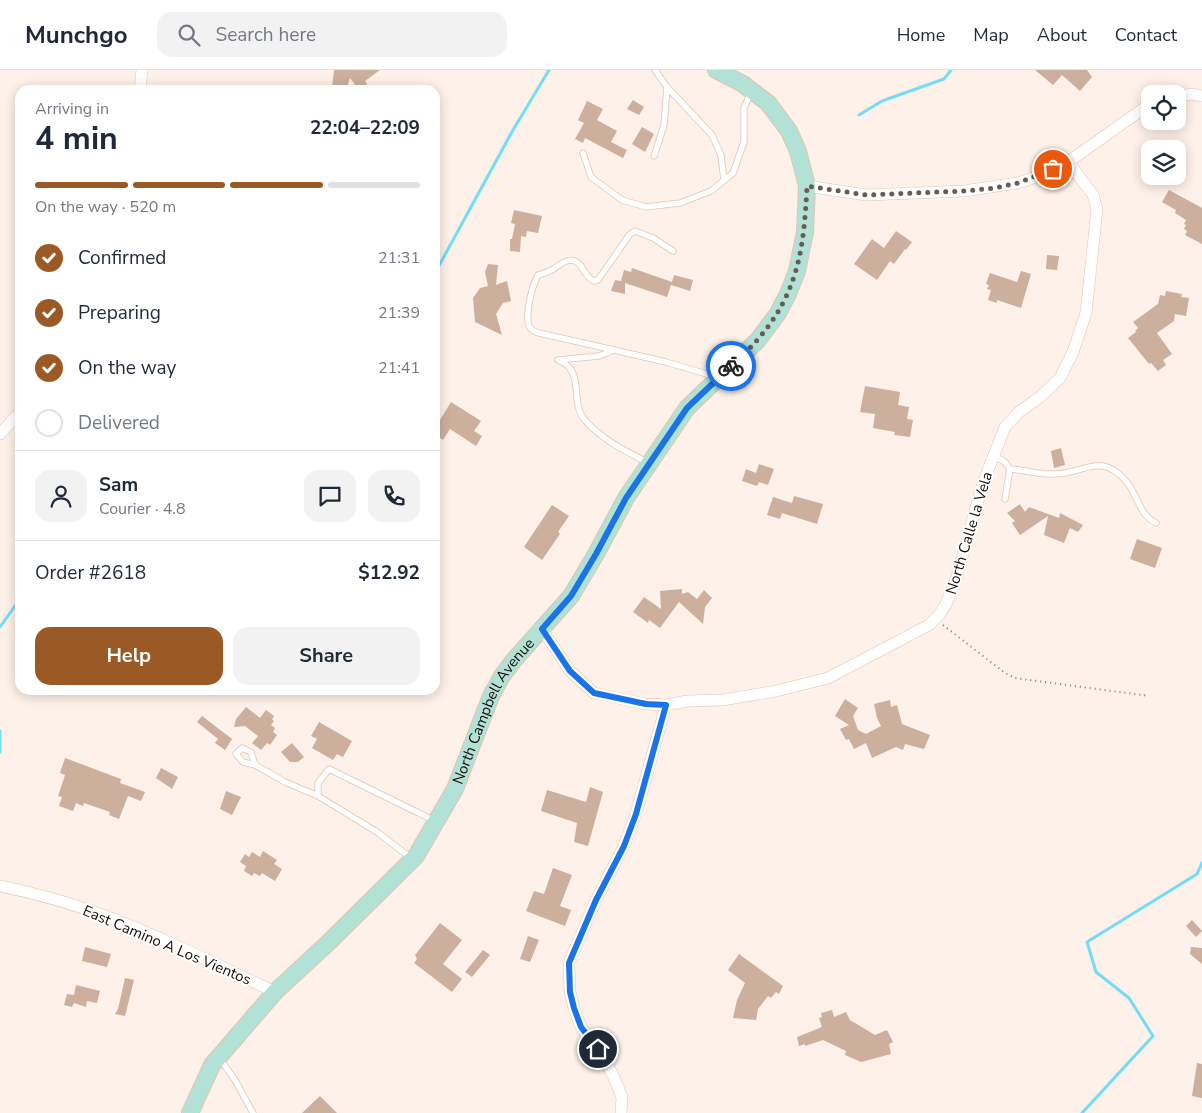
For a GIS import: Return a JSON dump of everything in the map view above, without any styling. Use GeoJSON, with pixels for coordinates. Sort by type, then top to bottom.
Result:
{"type":"FeatureCollection","features":[{"type":"Feature","properties":{"kind":"main road","name":"North Campbell Avenue"},"geometry":{"type":"LineString","coordinates":[[190,1113],[212,1065],[275,992],[413,859],[455,789],[495,689],[514,660],[571,596],[626,498],[687,408],[758,340],[778,313],[788,294],[797,271],[804,232],[807,186],[798,151],[789,131],[768,103],[743,84],[716,70]]}},
{"type":"Feature","properties":{"kind":"street"},"geometry":{"type":"LineString","coordinates":[[140,85],[142,70]]}},
{"type":"Feature","properties":{"kind":"street"},"geometry":{"type":"LineString","coordinates":[[1186,95],[1202,96]]}},
{"type":"Feature","properties":{"kind":"street"},"geometry":{"type":"LineString","coordinates":[[807,186],[866,195],[964,191],[995,188],[1018,183],[1039,176],[1068,162],[1141,110]]}},
{"type":"Feature","properties":{"kind":"street","name":"North Calle la Vela"},"geometry":{"type":"LineString","coordinates":[[542,629],[570,671],[594,693],[636,703],[666,705],[688,701],[722,700],[776,691],[828,678],[929,625],[946,604],[957,576],[983,482],[1005,426],[1060,378],[1074,352],[1086,313],[1097,209],[1094,195],[1068,162]]}},
{"type":"Feature","properties":{"kind":"street"},"geometry":{"type":"LineString","coordinates":[[0,434],[15,418]]}},
{"type":"Feature","properties":{"kind":"street"},"geometry":{"type":"LineString","coordinates":[[621,1113],[622,1097],[613,1075],[598,1049],[581,1027],[574,1008],[570,992],[569,963],[596,900],[624,846],[636,814],[666,705]]}},
{"type":"Feature","properties":{"kind":"street","name":"East Camino A Los Vientos"},"geometry":{"type":"LineString","coordinates":[[0,886],[46,896],[100,914],[161,939],[275,992]]}},
{"type":"Feature","properties":{"kind":"lane"},"geometry":{"type":"LineString","coordinates":[[655,70],[667,87],[712,135],[721,155],[724,180]]}},
{"type":"Feature","properties":{"kind":"lane"},"geometry":{"type":"LineString","coordinates":[[654,156],[664,125],[667,87]]}},
{"type":"Feature","properties":{"kind":"lane"},"geometry":{"type":"LineString","coordinates":[[582,154],[591,177],[622,200],[646,207],[680,203],[710,191],[733,173],[744,142],[744,108],[751,90]]}},
{"type":"Feature","properties":{"kind":"lane"},"geometry":{"type":"LineString","coordinates":[[673,251],[653,238],[635,231],[630,234],[598,280],[590,279],[579,263],[573,260],[562,262],[550,271],[538,275],[532,285],[528,312],[529,325],[538,334],[666,362],[719,378]]}},
{"type":"Feature","properties":{"kind":"lane"},"geometry":{"type":"LineString","coordinates":[[614,350],[599,356],[558,360],[567,364],[572,372],[576,386],[578,407],[583,418],[610,443],[650,463]]}},
{"type":"Feature","properties":{"kind":"lane"},"geometry":{"type":"LineString","coordinates":[[993,456],[1005,462],[1010,469],[1004,500]]}},
{"type":"Feature","properties":{"kind":"lane"},"geometry":{"type":"LineString","coordinates":[[1010,469],[1056,474],[1093,465],[1108,466],[1133,489],[1146,517],[1156,523]]}},
{"type":"Feature","properties":{"kind":"lane"},"geometry":{"type":"LineString","coordinates":[[255,765],[286,782],[318,796],[377,832],[413,859]]}},
{"type":"Feature","properties":{"kind":"lane"},"geometry":{"type":"LineString","coordinates":[[318,796],[318,783],[328,768],[436,821]]}},
{"type":"Feature","properties":{"kind":"lane"},"geometry":{"type":"LineString","coordinates":[[218,1058],[235,1080],[253,1113]]}},
{"type":"Feature","properties":{"kind":"path"},"geometry":{"type":"LineString","coordinates":[[935,619],[1005,673],[1015,678],[1149,696]]}},
{"type":"Feature","properties":{"kind":"building"},"geometry":{"type":"Polygon","coordinates":[[[334,70],[380,70],[365,81],[366,85],[355,85],[350,78],[348,85],[332,85],[334,70]]]}},
{"type":"Feature","properties":{"kind":"building"},"geometry":{"type":"Polygon","coordinates":[[[1035,70],[1087,70],[1092,77],[1080,91],[1062,75],[1053,85],[1035,70]]]}},
{"type":"Feature","properties":{"kind":"building"},"geometry":{"type":"Polygon","coordinates":[[[633,100],[644,107],[639,115],[627,109],[633,100]]]}},
{"type":"Feature","properties":{"kind":"building"},"geometry":{"type":"Polygon","coordinates":[[[587,101],[603,109],[597,120],[617,131],[611,142],[627,150],[623,158],[585,138],[583,143],[575,139],[584,123],[578,120],[587,101]]]}},
{"type":"Feature","properties":{"kind":"building"},"geometry":{"type":"Polygon","coordinates":[[[642,127],[654,134],[645,152],[632,144],[642,127]]]}},
{"type":"Feature","properties":{"kind":"building"},"geometry":{"type":"Polygon","coordinates":[[[1169,190],[1202,208],[1202,244],[1185,235],[1187,231],[1184,229],[1186,225],[1184,224],[1186,220],[1175,213],[1176,210],[1162,202],[1169,190]]]}},
{"type":"Feature","properties":{"kind":"building"},"geometry":{"type":"Polygon","coordinates":[[[514,210],[542,216],[538,233],[527,231],[526,237],[521,236],[520,252],[510,251],[510,239],[512,239],[515,224],[511,223],[514,210]]]}},
{"type":"Feature","properties":{"kind":"building"},"geometry":{"type":"Polygon","coordinates":[[[896,231],[912,242],[894,264],[890,261],[877,280],[854,264],[872,239],[884,248],[896,231]]]}},
{"type":"Feature","properties":{"kind":"building"},"geometry":{"type":"Polygon","coordinates":[[[1047,255],[1059,256],[1057,270],[1046,269],[1047,255]]]}},
{"type":"Feature","properties":{"kind":"building"},"geometry":{"type":"Polygon","coordinates":[[[488,264],[498,265],[496,285],[507,281],[511,301],[503,303],[496,314],[502,335],[475,322],[473,298],[480,288],[488,286],[485,272],[488,264]]]}},
{"type":"Feature","properties":{"kind":"building"},"geometry":{"type":"Polygon","coordinates":[[[632,268],[672,282],[667,297],[625,283],[625,294],[611,291],[615,280],[621,281],[624,270],[631,272],[632,268]]]}},
{"type":"Feature","properties":{"kind":"building"},"geometry":{"type":"Polygon","coordinates":[[[1021,271],[1031,274],[1021,308],[997,300],[997,303],[988,300],[991,290],[987,289],[989,285],[986,284],[990,273],[1017,282],[1021,271]]]}},
{"type":"Feature","properties":{"kind":"building"},"geometry":{"type":"Polygon","coordinates":[[[674,275],[693,280],[690,291],[671,285],[674,275]]]}},
{"type":"Feature","properties":{"kind":"building"},"geometry":{"type":"Polygon","coordinates":[[[1166,291],[1182,294],[1181,297],[1189,298],[1186,316],[1175,314],[1174,321],[1157,333],[1172,354],[1163,360],[1166,365],[1158,371],[1151,363],[1149,364],[1128,338],[1138,328],[1133,322],[1158,304],[1160,295],[1165,296],[1166,291]]]}},
{"type":"Feature","properties":{"kind":"building"},"geometry":{"type":"Polygon","coordinates":[[[865,386],[900,392],[898,405],[909,407],[907,419],[913,420],[910,437],[894,435],[895,432],[873,428],[875,414],[860,412],[865,386]]]}},
{"type":"Feature","properties":{"kind":"building"},"geometry":{"type":"Polygon","coordinates":[[[451,402],[481,421],[474,431],[482,436],[476,446],[450,429],[443,440],[440,438],[440,420],[451,402]]]}},
{"type":"Feature","properties":{"kind":"building"},"geometry":{"type":"Polygon","coordinates":[[[1061,448],[1065,465],[1054,468],[1051,451],[1061,448]]]}},
{"type":"Feature","properties":{"kind":"building"},"geometry":{"type":"Polygon","coordinates":[[[759,464],[774,469],[768,485],[759,482],[757,486],[742,481],[746,469],[756,473],[759,464]]]}},
{"type":"Feature","properties":{"kind":"building"},"geometry":{"type":"Polygon","coordinates":[[[794,496],[823,504],[817,524],[782,513],[780,519],[767,515],[773,497],[792,503],[794,496]]]}},
{"type":"Feature","properties":{"kind":"building"},"geometry":{"type":"Polygon","coordinates":[[[1020,504],[1025,512],[1029,507],[1059,518],[1060,513],[1083,525],[1078,532],[1070,528],[1064,543],[1044,535],[1048,516],[1020,535],[1012,523],[1015,521],[1007,513],[1020,504]]]}},
{"type":"Feature","properties":{"kind":"building"},"geometry":{"type":"Polygon","coordinates":[[[552,505],[569,516],[558,532],[560,534],[542,560],[524,547],[552,505]]]}},
{"type":"Feature","properties":{"kind":"building"},"geometry":{"type":"Polygon","coordinates":[[[1137,539],[1162,548],[1155,568],[1130,559],[1137,539]]]}},
{"type":"Feature","properties":{"kind":"building"},"geometry":{"type":"Polygon","coordinates":[[[682,589],[682,594],[688,592],[697,599],[704,590],[712,598],[705,607],[703,624],[679,602],[660,628],[649,620],[648,623],[633,612],[644,597],[661,609],[660,591],[682,589]]]}},
{"type":"Feature","properties":{"kind":"building"},"geometry":{"type":"Polygon","coordinates":[[[845,699],[858,708],[853,716],[858,730],[866,734],[881,726],[874,704],[890,700],[891,707],[897,705],[902,724],[930,735],[924,749],[905,744],[903,750],[896,747],[872,758],[866,743],[854,749],[849,739],[846,740],[840,729],[849,725],[835,716],[845,699]]]}},
{"type":"Feature","properties":{"kind":"building"},"geometry":{"type":"Polygon","coordinates":[[[246,707],[260,718],[266,710],[274,716],[272,720],[274,721],[271,725],[275,728],[273,732],[277,735],[270,745],[267,743],[261,750],[252,743],[258,736],[245,726],[234,727],[236,719],[246,707]]]}},
{"type":"Feature","properties":{"kind":"building"},"geometry":{"type":"Polygon","coordinates":[[[202,716],[232,739],[225,750],[215,743],[218,739],[197,722],[202,716]]]}},
{"type":"Feature","properties":{"kind":"building"},"geometry":{"type":"Polygon","coordinates":[[[319,722],[352,741],[343,757],[337,754],[333,760],[312,748],[317,739],[311,736],[319,722]]]}},
{"type":"Feature","properties":{"kind":"building"},"geometry":{"type":"Polygon","coordinates":[[[292,743],[304,757],[298,762],[290,762],[281,752],[292,743]]]}},
{"type":"Feature","properties":{"kind":"building"},"geometry":{"type":"Polygon","coordinates":[[[65,758],[121,779],[120,783],[145,792],[141,801],[128,796],[119,819],[109,815],[110,812],[84,803],[83,806],[76,803],[73,811],[59,806],[62,797],[58,796],[65,775],[60,773],[65,758]]]}},
{"type":"Feature","properties":{"kind":"building"},"geometry":{"type":"Polygon","coordinates":[[[161,768],[178,777],[172,789],[156,778],[161,768]]]}},
{"type":"Feature","properties":{"kind":"building"},"geometry":{"type":"Polygon","coordinates":[[[590,787],[603,792],[588,846],[574,842],[577,823],[541,811],[547,790],[586,802],[590,787]]]}},
{"type":"Feature","properties":{"kind":"building"},"geometry":{"type":"Polygon","coordinates":[[[226,791],[241,797],[232,815],[220,809],[226,791]]]}},
{"type":"Feature","properties":{"kind":"building"},"geometry":{"type":"Polygon","coordinates":[[[263,851],[277,860],[274,864],[282,869],[275,881],[262,873],[260,876],[254,873],[252,876],[244,871],[246,866],[240,862],[245,854],[249,857],[252,852],[260,857],[263,851]]]}},
{"type":"Feature","properties":{"kind":"building"},"geometry":{"type":"Polygon","coordinates":[[[553,868],[572,875],[560,906],[571,910],[565,926],[526,911],[534,891],[544,894],[553,868]]]}},
{"type":"Feature","properties":{"kind":"building"},"geometry":{"type":"Polygon","coordinates":[[[1192,920],[1202,931],[1196,937],[1186,926],[1192,920]]]}},
{"type":"Feature","properties":{"kind":"building"},"geometry":{"type":"Polygon","coordinates":[[[440,923],[462,940],[443,964],[462,979],[452,992],[414,963],[417,959],[415,955],[440,923]]]}},
{"type":"Feature","properties":{"kind":"building"},"geometry":{"type":"Polygon","coordinates":[[[528,936],[539,940],[530,962],[520,959],[528,936]]]}},
{"type":"Feature","properties":{"kind":"building"},"geometry":{"type":"Polygon","coordinates":[[[85,947],[111,954],[107,967],[82,961],[85,947]]]}},
{"type":"Feature","properties":{"kind":"building"},"geometry":{"type":"Polygon","coordinates":[[[1191,947],[1202,948],[1202,964],[1190,954],[1191,947]]]}},
{"type":"Feature","properties":{"kind":"building"},"geometry":{"type":"Polygon","coordinates":[[[483,950],[490,955],[472,977],[465,972],[483,950]]]}},
{"type":"Feature","properties":{"kind":"building"},"geometry":{"type":"Polygon","coordinates":[[[739,954],[783,986],[779,994],[776,992],[771,998],[768,996],[758,1009],[756,1020],[733,1018],[737,1000],[745,983],[728,970],[739,954]]]}},
{"type":"Feature","properties":{"kind":"building"},"geometry":{"type":"Polygon","coordinates":[[[125,978],[134,980],[125,1016],[115,1014],[118,1009],[125,978]]]}},
{"type":"Feature","properties":{"kind":"building"},"geometry":{"type":"Polygon","coordinates":[[[76,985],[100,991],[97,1003],[87,1001],[86,1007],[74,1003],[72,1007],[64,1005],[67,994],[74,995],[76,985]]]}},
{"type":"Feature","properties":{"kind":"building"},"geometry":{"type":"Polygon","coordinates":[[[832,1010],[834,1017],[846,1012],[850,1020],[875,1035],[887,1030],[893,1042],[889,1044],[891,1054],[861,1062],[845,1055],[846,1051],[823,1040],[799,1046],[797,1037],[822,1027],[819,1018],[822,1017],[821,1013],[832,1010]]]}},
{"type":"Feature","properties":{"kind":"building"},"geometry":{"type":"Polygon","coordinates":[[[1197,1063],[1202,1064],[1202,1098],[1192,1096],[1197,1063]]]}},
{"type":"Feature","properties":{"kind":"building"},"geometry":{"type":"Polygon","coordinates":[[[320,1096],[337,1113],[302,1113],[320,1096]]]}},
{"type":"Feature","properties":{"kind":"waterway"},"geometry":{"type":"LineString","coordinates":[[440,264],[513,130],[549,70]]}},
{"type":"Feature","properties":{"kind":"waterway"},"geometry":{"type":"LineString","coordinates":[[859,115],[882,101],[944,79],[951,70]]}},
{"type":"Feature","properties":{"kind":"waterway"},"geometry":{"type":"LineString","coordinates":[[0,627],[15,606]]}},
{"type":"Feature","properties":{"kind":"waterway"},"geometry":{"type":"LineString","coordinates":[[0,731],[0,752]]}},
{"type":"Feature","properties":{"kind":"waterway"},"geometry":{"type":"LineString","coordinates":[[1082,1113],[1153,1036],[1129,998],[1096,972],[1087,942],[1197,874],[1202,863]]}},
{"type":"Feature","properties":{"kind":"way so far"},"geometry":{"type":"LineString","coordinates":[[731,366],[758,340],[778,313],[788,294],[797,271],[804,232],[807,186],[866,195],[964,191],[995,188],[1018,183],[1053,169]]}},
{"type":"Feature","properties":{"kind":"route"},"geometry":{"type":"LineString","coordinates":[[598,1049],[581,1027],[574,1008],[570,992],[569,963],[596,900],[624,846],[636,814],[666,705],[626,701],[594,693],[570,671],[542,629],[571,596],[626,498],[687,408],[731,366]]}}]}
